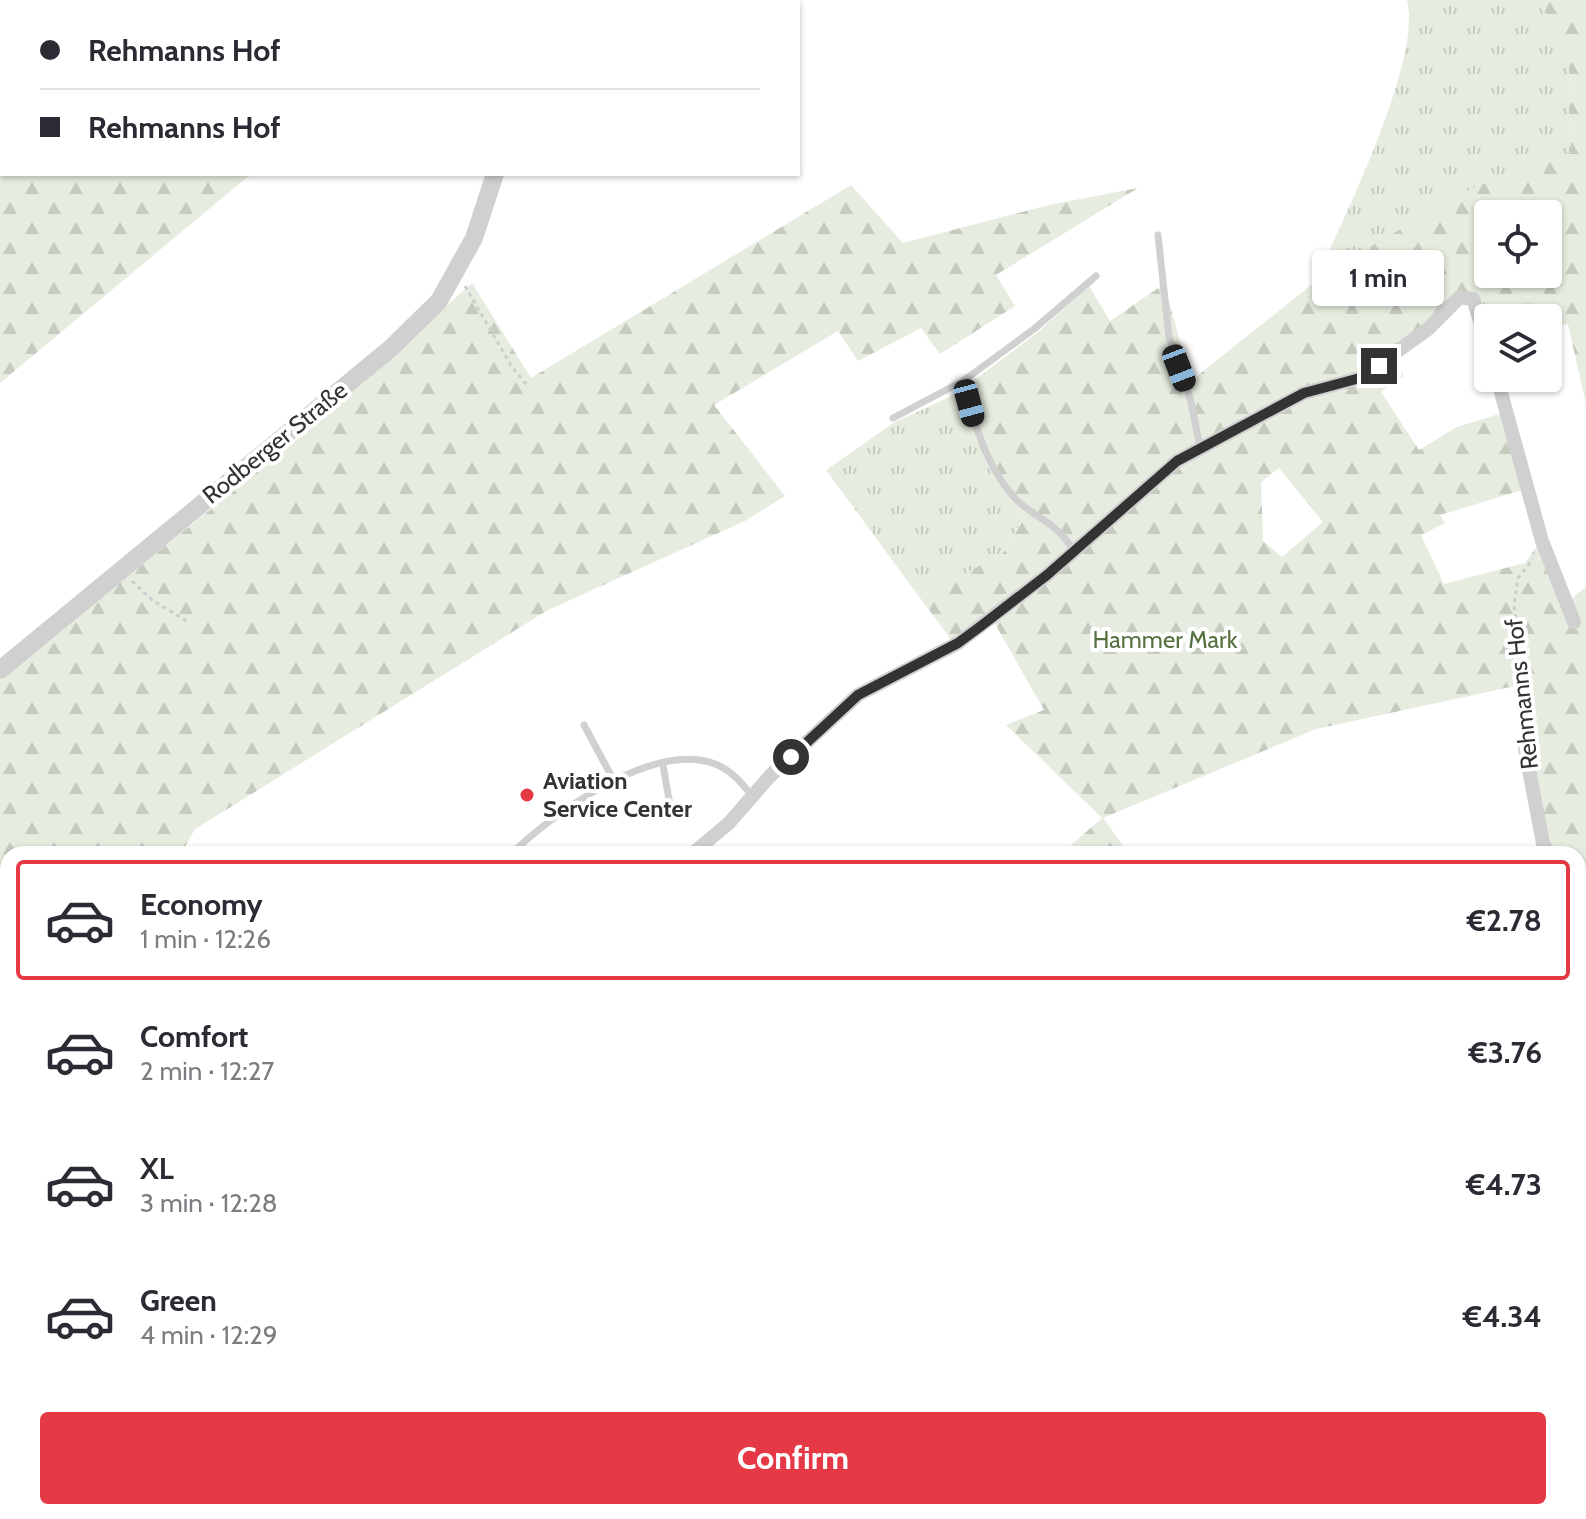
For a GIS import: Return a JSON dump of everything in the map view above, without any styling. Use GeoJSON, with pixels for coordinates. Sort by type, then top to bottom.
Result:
{"type":"FeatureCollection","features":[{"type":"Feature","properties":{"kind":"street","name":"Rodberger Straße"},"geometry":{"type":"LineString","coordinates":[[0,670],[391,348],[439,301],[474,238],[494,176]]}},
{"type":"Feature","properties":{"kind":"street"},"geometry":{"type":"LineString","coordinates":[[702,846],[729,823],[752,796],[858,695],[958,643],[1177,461],[1304,393],[1360,378],[1418,337],[1460,297],[1473,299],[1475,304]]}},
{"type":"Feature","properties":{"kind":"street"},"geometry":{"type":"LineString","coordinates":[[1501,392],[1542,541],[1574,622]]}},
{"type":"Feature","properties":{"kind":"street","name":"Rehmanns Hof"},"geometry":{"type":"LineString","coordinates":[[1525,749],[1543,846]]}},
{"type":"Feature","properties":{"kind":"lane"},"geometry":{"type":"LineString","coordinates":[[1158,235],[1169,337],[1190,398],[1200,446]]}},
{"type":"Feature","properties":{"kind":"lane"},"geometry":{"type":"LineString","coordinates":[[893,418],[963,381],[1034,329],[1096,276]]}},
{"type":"Feature","properties":{"kind":"lane"},"geometry":{"type":"LineString","coordinates":[[963,381],[989,458],[1017,500],[1062,531],[1073,550]]}},
{"type":"Feature","properties":{"kind":"lane"},"geometry":{"type":"LineString","coordinates":[[584,725],[613,779]]}},
{"type":"Feature","properties":{"kind":"lane"},"geometry":{"type":"LineString","coordinates":[[520,846],[555,816],[613,779],[663,765],[689,760],[712,763],[728,771],[752,796]]}},
{"type":"Feature","properties":{"kind":"lane"},"geometry":{"type":"LineString","coordinates":[[663,765],[671,811]]}},
{"type":"Feature","properties":{"kind":"path"},"geometry":{"type":"LineString","coordinates":[[454,275],[463,283],[512,367],[527,385]]}},
{"type":"Feature","properties":{"kind":"path","name":"Rehmanns Hof"},"geometry":{"type":"LineString","coordinates":[[1525,749],[1516,681],[1520,656],[1514,606],[1518,578],[1542,541]]}},
{"type":"Feature","properties":{"kind":"path"},"geometry":{"type":"LineString","coordinates":[[121,570],[152,600],[190,623]]}},
{"type":"Feature","properties":{"kind":"green space"},"geometry":{"type":"Polygon","coordinates":[[[1407,0],[1540,0],[1569,63],[1571,152],[1475,187],[1315,282],[1360,182],[1392,99],[1409,27],[1407,0]]]}},
{"type":"Feature","properties":{"kind":"green space","name":"Hammer Mark"},"geometry":{"type":"Polygon","coordinates":[[[1540,0],[1586,0],[1586,404],[1568,324],[1562,325],[1562,304],[1474,304],[1474,321],[1467,301],[1457,303],[1394,360],[1404,376],[1381,392],[1419,450],[1457,427],[1502,413],[1545,537],[1571,599],[1586,587],[1586,846],[1545,846],[1520,685],[1316,729],[1103,818],[1123,846],[1070,846],[1102,818],[1006,725],[1044,710],[990,615],[954,643],[920,598],[1003,553],[1025,516],[995,482],[956,394],[1037,333],[1089,286],[1110,321],[1164,284],[1191,381],[1315,282],[1357,254],[1475,187],[1571,152],[1569,63],[1540,0]],[[1279,468],[1261,482],[1263,541],[1282,557],[1323,522],[1279,468]],[[1526,489],[1440,515],[1445,523],[1421,535],[1444,584],[1525,563],[1540,542],[1526,489]]]}},
{"type":"Feature","properties":{"kind":"green space"},"geometry":{"type":"Polygon","coordinates":[[[0,176],[249,176],[0,383],[0,176]]]}},
{"type":"Feature","properties":{"kind":"green space"},"geometry":{"type":"Polygon","coordinates":[[[851,185],[903,243],[1049,205],[1138,188],[996,275],[1015,306],[940,354],[921,328],[858,361],[838,331],[714,405],[785,496],[745,521],[548,610],[195,829],[185,846],[0,846],[0,679],[303,435],[472,283],[531,378],[851,185]]]}},
{"type":"Feature","properties":{"kind":"green space"},"geometry":{"type":"Polygon","coordinates":[[[956,394],[995,482],[1025,515],[1003,553],[920,598],[826,470],[895,422],[956,394]]]}},
{"type":"Feature","properties":{"kind":"place","name":"Aviation Service Center"},"geometry":{"type":"Point","coordinates":[527,795]}},
{"type":"Feature","properties":{"kind":"route"},"geometry":{"type":"LineString","coordinates":[[791,757],[858,695],[958,643],[981,626],[998,609],[1047,575],[1177,461],[1293,398],[1311,390],[1360,378],[1379,366]]}}]}
